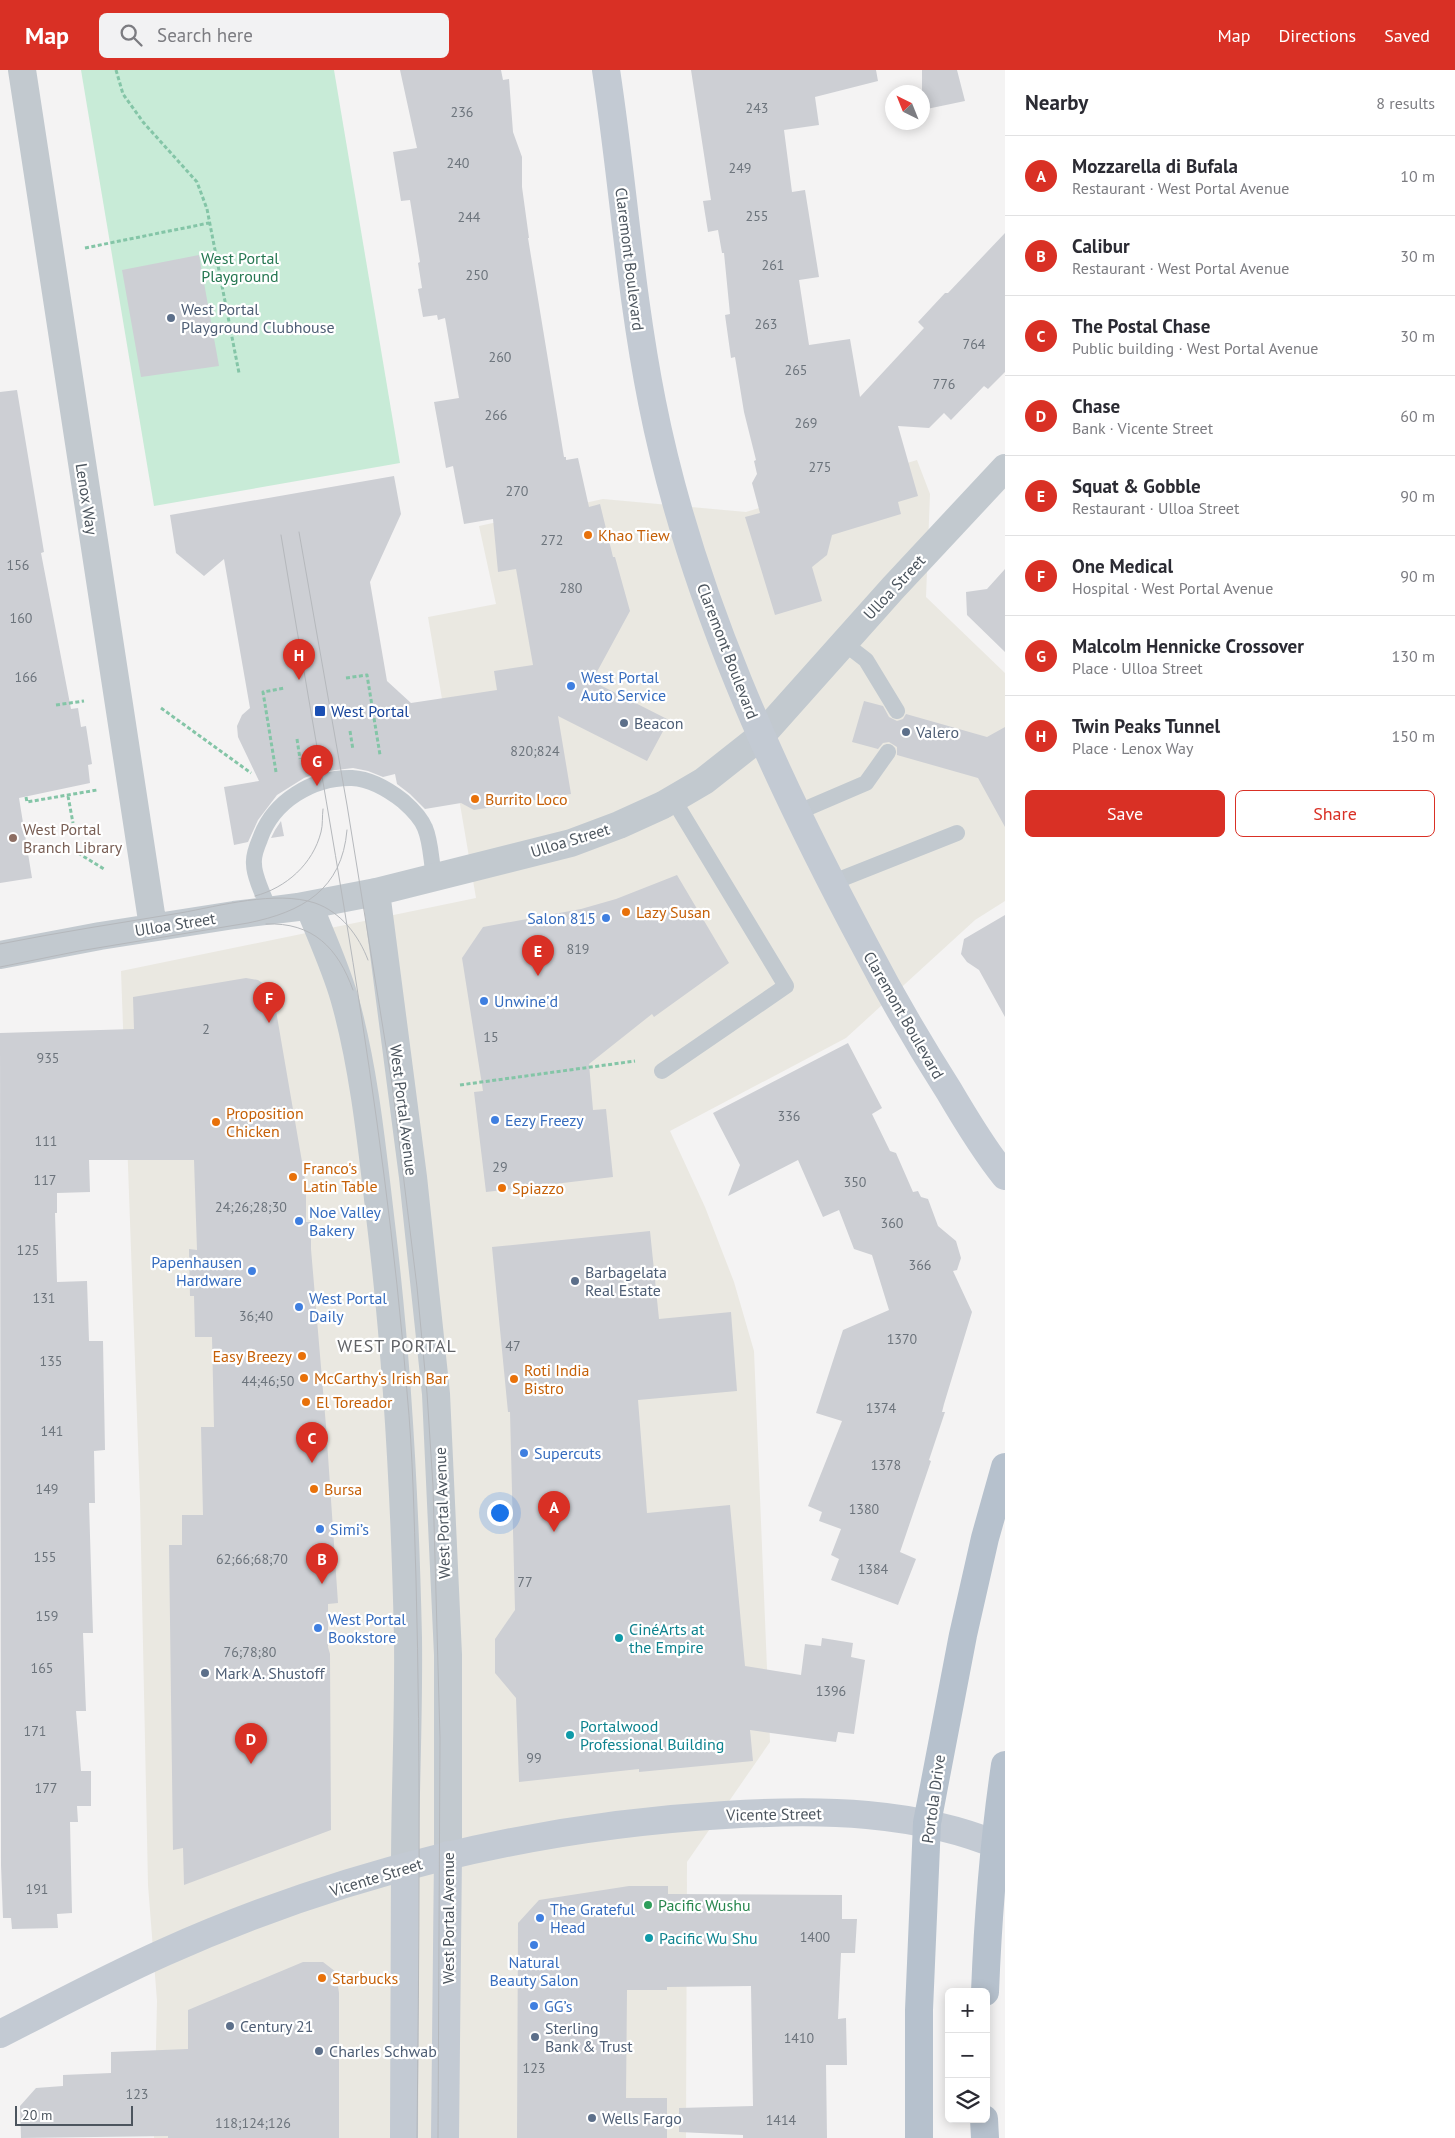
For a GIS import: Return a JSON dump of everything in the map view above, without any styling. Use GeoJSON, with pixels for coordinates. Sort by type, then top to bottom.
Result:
{"type":"FeatureCollection","features":[{"type":"Feature","properties":{"kind":"main road","name":"Portola Drive"},"geometry":{"type":"LineString","coordinates":[[919,2138],[919,2010],[926,1822],[963,1634],[985,1538],[1005,1467]]}},
{"type":"Feature","properties":{"kind":"main road"},"geometry":{"type":"LineString","coordinates":[[985,1988],[988,1925],[1000,1846],[1005,1765]]}},
{"type":"Feature","properties":{"kind":"main road"},"geometry":{"type":"LineString","coordinates":[[984,2123],[985,2138]]}},
{"type":"Feature","properties":{"kind":"street","name":"Lenox Way"},"geometry":{"type":"LineString","coordinates":[[22,70],[153,928]]}},
{"type":"Feature","properties":{"kind":"street","name":"Claremont Boulevard"},"geometry":{"type":"LineString","coordinates":[[606,70],[637,316],[652,404],[694,562],[716,625],[761,736],[796,813],[831,883],[894,1002],[966,1119],[1005,1176]]}},
{"type":"Feature","properties":{"kind":"street","name":"Ulloa Street"},"geometry":{"type":"LineString","coordinates":[[0,955],[153,928],[309,906],[376,892],[583,839],[619,825],[673,799],[704,781],[761,736],[1005,468]]}},
{"type":"Feature","properties":{"kind":"street","name":"West Portal Avenue"},"geometry":{"type":"LineString","coordinates":[[376,892],[414,1187],[436,1394],[448,1655],[445,2138]]}},
{"type":"Feature","properties":{"kind":"street"},"geometry":{"type":"LineString","coordinates":[[309,906],[343,995],[350,1022],[374,1173],[389,1290],[398,1401],[406,1572],[408,1730],[405,1868],[404,2138]]}},
{"type":"Feature","properties":{"kind":"street","name":"Vicente Street"},"geometry":{"type":"LineString","coordinates":[[0,2034],[166,1952],[302,1899],[448,1856],[563,1833],[699,1816],[774,1812],[830,1812],[879,1815],[926,1822],[1000,1846]]}},
{"type":"Feature","properties":{"kind":"lane"},"geometry":{"type":"LineString","coordinates":[[844,643],[866,660],[897,711]]}},
{"type":"Feature","properties":{"kind":"lane"},"geometry":{"type":"LineString","coordinates":[[796,813],[866,783],[888,752]]}},
{"type":"Feature","properties":{"kind":"lane"},"geometry":{"type":"LineString","coordinates":[[270,911],[253,865],[263,830],[275,812],[291,796],[317,784],[353,778],[374,783],[393,793],[410,807],[425,827],[434,876]]}},
{"type":"Feature","properties":{"kind":"lane"},"geometry":{"type":"LineString","coordinates":[[662,1071],[786,986],[673,799]]}},
{"type":"Feature","properties":{"kind":"lane"},"geometry":{"type":"LineString","coordinates":[[831,883],[957,833]]}},
{"type":"Feature","properties":{"kind":"path"},"geometry":{"type":"LineString","coordinates":[[116,70],[123,94],[143,122],[197,182],[207,209],[239,373]]}},
{"type":"Feature","properties":{"kind":"path"},"geometry":{"type":"LineString","coordinates":[[84,248],[209,223]]}},
{"type":"Feature","properties":{"kind":"path"},"geometry":{"type":"LineString","coordinates":[[346,678],[367,675],[381,760]]}},
{"type":"Feature","properties":{"kind":"path"},"geometry":{"type":"LineString","coordinates":[[277,778],[263,692],[285,688]]}},
{"type":"Feature","properties":{"kind":"path"},"geometry":{"type":"LineString","coordinates":[[56,705],[87,700]]}},
{"type":"Feature","properties":{"kind":"path"},"geometry":{"type":"LineString","coordinates":[[161,708],[251,773]]}},
{"type":"Feature","properties":{"kind":"path"},"geometry":{"type":"LineString","coordinates":[[350,731],[354,755]]}},
{"type":"Feature","properties":{"kind":"path"},"geometry":{"type":"LineString","coordinates":[[297,739],[300,764]]}},
{"type":"Feature","properties":{"kind":"path"},"geometry":{"type":"LineString","coordinates":[[26,797],[28,802],[102,789]]}},
{"type":"Feature","properties":{"kind":"path"},"geometry":{"type":"LineString","coordinates":[[68,796],[73,823]]}},
{"type":"Feature","properties":{"kind":"path"},"geometry":{"type":"LineString","coordinates":[[78,853],[104,869]]}},
{"type":"Feature","properties":{"kind":"path"},"geometry":{"type":"LineString","coordinates":[[460,1085],[639,1061]]}},
{"type":"Feature","properties":{"kind":"shaded area"},"geometry":{"type":"Polygon","coordinates":[[[917,460],[930,494],[926,597],[1005,673],[1005,901],[975,920],[846,1038],[670,1131],[705,1207],[734,1282],[754,1351],[770,1742],[687,1862],[686,2138],[154,2138],[157,2001],[148,1885],[140,1500],[121,971],[476,898],[428,617],[496,604],[479,526],[603,499],[746,512],[917,460]]]}},
{"type":"Feature","properties":{"kind":"green space","name":"West Portal Playground"},"geometry":{"type":"Polygon","coordinates":[[[81,70],[334,70],[400,463],[154,506],[81,70]]]}},
{"type":"Feature","properties":{"kind":"building"},"geometry":{"type":"Polygon","coordinates":[[[400,70],[501,70],[503,80],[509,79],[513,132],[522,157],[522,187],[528,238],[564,457],[566,457],[566,460],[578,458],[589,507],[600,504],[613,557],[615,557],[630,611],[592,681],[669,720],[647,761],[558,716],[571,794],[474,810],[461,803],[425,809],[397,784],[395,774],[383,777],[353,768],[320,772],[304,778],[277,795],[258,820],[248,842],[234,845],[224,787],[259,781],[238,737],[237,726],[242,715],[250,708],[224,559],[204,576],[176,553],[170,515],[394,476],[401,514],[370,582],[387,681],[411,703],[497,690],[494,671],[533,665],[516,569],[498,572],[493,519],[464,524],[453,466],[446,468],[434,402],[459,398],[445,318],[438,320],[437,315],[423,317],[418,289],[422,288],[418,263],[420,262],[410,200],[401,201],[393,152],[417,148],[400,70]]]}},
{"type":"Feature","properties":{"kind":"building"},"geometry":{"type":"Polygon","coordinates":[[[691,70],[876,70],[878,81],[815,97],[819,125],[784,130],[792,192],[805,190],[819,277],[799,280],[809,345],[850,339],[860,397],[924,328],[918,322],[1005,233],[1005,372],[988,389],[984,386],[951,420],[944,413],[929,428],[898,426],[918,496],[898,502],[901,514],[832,535],[827,555],[812,567],[822,601],[775,615],[745,517],[760,513],[752,483],[757,474],[754,461],[756,460],[744,412],[735,357],[731,358],[725,315],[730,314],[724,253],[722,253],[718,230],[708,232],[703,201],[711,200],[691,70]]]}},
{"type":"Feature","properties":{"kind":"building"},"geometry":{"type":"Polygon","coordinates":[[[922,70],[957,70],[965,101],[930,108],[930,85],[922,85],[922,70]]]}},
{"type":"Feature","properties":{"kind":"building","name":"West Portal Playground Clubhouse"},"geometry":{"type":"Polygon","coordinates":[[[199,255],[219,366],[141,377],[122,270],[199,255]]]}},
{"type":"Feature","properties":{"kind":"building"},"geometry":{"type":"Polygon","coordinates":[[[17,390],[44,552],[41,553],[71,709],[78,708],[81,727],[86,726],[92,764],[88,765],[90,783],[19,798],[32,878],[0,883],[0,392],[17,390]]]}},
{"type":"Feature","properties":{"kind":"building"},"geometry":{"type":"Polygon","coordinates":[[[1005,569],[1005,652],[967,615],[966,592],[987,589],[1005,569]]]}},
{"type":"Feature","properties":{"kind":"building"},"geometry":{"type":"Polygon","coordinates":[[[864,701],[883,706],[889,717],[897,721],[903,719],[906,714],[987,737],[1005,727],[1005,827],[978,778],[897,755],[897,747],[889,742],[883,743],[878,749],[852,742],[864,701]]]}},
{"type":"Feature","properties":{"kind":"building"},"geometry":{"type":"Polygon","coordinates":[[[281,821],[284,836],[271,838],[275,830],[281,821]]]}},
{"type":"Feature","properties":{"kind":"building"},"geometry":{"type":"Polygon","coordinates":[[[677,875],[729,963],[654,1017],[652,1014],[589,1064],[593,1110],[606,1109],[613,1177],[486,1192],[474,1092],[483,1091],[462,958],[483,927],[581,909],[616,899],[677,875]]]}},
{"type":"Feature","properties":{"kind":"building"},"geometry":{"type":"Polygon","coordinates":[[[1005,915],[1005,1017],[979,970],[967,962],[961,954],[964,939],[1005,915]]]}},
{"type":"Feature","properties":{"kind":"building"},"geometry":{"type":"Polygon","coordinates":[[[246,978],[258,980],[268,987],[274,999],[306,1185],[306,1222],[311,1222],[311,1249],[338,1603],[328,1604],[331,1830],[184,1885],[183,1848],[173,1850],[169,1545],[182,1545],[182,1515],[203,1515],[201,1427],[214,1427],[212,1337],[195,1337],[194,1296],[190,1296],[189,1249],[197,1250],[194,1160],[89,1160],[90,1192],[57,1193],[57,1213],[55,1213],[57,1282],[87,1281],[89,1341],[103,1341],[105,1450],[94,1451],[95,1503],[89,1503],[93,1633],[83,1633],[86,1711],[76,1711],[81,1771],[91,1771],[91,1806],[77,1806],[78,1822],[70,1822],[72,1913],[57,1914],[58,1928],[12,1929],[11,1918],[3,1918],[1,1865],[0,1033],[134,1029],[133,997],[246,978]]]}},
{"type":"Feature","properties":{"kind":"building"},"geometry":{"type":"Polygon","coordinates":[[[848,1043],[882,1108],[872,1114],[890,1151],[896,1153],[913,1192],[918,1191],[921,1197],[928,1199],[938,1226],[956,1241],[961,1258],[957,1270],[953,1271],[972,1312],[944,1404],[942,1412],[945,1412],[929,1460],[931,1461],[900,1552],[916,1559],[898,1605],[831,1580],[839,1559],[831,1555],[841,1529],[819,1521],[822,1512],[808,1506],[842,1421],[816,1413],[843,1330],[889,1310],[872,1255],[854,1249],[839,1210],[823,1217],[798,1160],[728,1196],[740,1165],[713,1113],[848,1043]]]}},
{"type":"Feature","properties":{"kind":"building"},"geometry":{"type":"Polygon","coordinates":[[[650,1231],[659,1319],[731,1312],[737,1391],[638,1400],[647,1513],[730,1505],[745,1666],[801,1675],[805,1644],[821,1646],[822,1638],[853,1643],[851,1657],[865,1660],[854,1734],[838,1732],[836,1742],[750,1730],[753,1761],[639,1772],[639,1769],[519,1782],[516,1698],[495,1673],[495,1639],[515,1610],[510,1412],[508,1412],[492,1247],[650,1231]]]}},
{"type":"Feature","properties":{"kind":"building"},"geometry":{"type":"Polygon","coordinates":[[[629,1886],[668,1886],[668,1894],[842,1895],[842,1919],[857,1919],[855,1953],[841,1953],[838,2019],[846,2018],[847,2065],[826,2065],[827,2138],[743,2138],[743,2135],[679,2132],[679,2108],[753,2106],[751,1986],[667,1987],[667,1990],[627,1990],[626,2098],[667,2098],[667,2138],[517,2138],[518,1923],[539,1900],[629,1886]]]}},
{"type":"Feature","properties":{"kind":"building"},"geometry":{"type":"Polygon","coordinates":[[[303,1962],[323,1962],[336,1972],[339,1993],[339,2138],[168,2138],[168,2136],[21,2138],[20,2106],[36,2088],[63,2086],[63,2075],[111,2073],[111,2052],[188,2049],[188,2010],[303,1962]]]}},
{"type":"Feature","properties":{"kind":"tram line"},"geometry":{"type":"LineString","coordinates":[[299,532],[347,805],[392,1084],[417,1287],[427,1393],[433,1486],[440,1738],[438,2138]]}},
{"type":"Feature","properties":{"kind":"tram line"},"geometry":{"type":"LineString","coordinates":[[281,535],[353,962],[369,1069],[397,1284],[409,1416],[415,1532],[419,1719],[417,2138]]}},
{"type":"Feature","properties":{"kind":"tram line"},"geometry":{"type":"LineString","coordinates":[[255,896],[287,881],[305,864],[312,854],[321,832],[323,809]]}},
{"type":"Feature","properties":{"kind":"tram line"},"geometry":{"type":"LineString","coordinates":[[0,967],[79,951],[248,923],[286,912],[302,905],[328,883],[344,851],[347,830]]}},
{"type":"Feature","properties":{"kind":"tram line"},"geometry":{"type":"LineString","coordinates":[[0,944],[248,900],[283,898],[315,903],[333,912],[348,926],[360,942],[368,960]]}},
{"type":"Feature","properties":{"kind":"tram line"},"geometry":{"type":"LineString","coordinates":[[266,924],[297,928],[322,940],[340,962],[353,990]]}},
{"type":"Feature","properties":{"kind":"place","name":"West Portal Playground Clubhouse"},"geometry":{"type":"Point","coordinates":[171,318]}},
{"type":"Feature","properties":{"kind":"place","name":"Khao Tiew"},"geometry":{"type":"Point","coordinates":[588,535]}},
{"type":"Feature","properties":{"kind":"place","name":"Twin Peaks Tunnel"},"geometry":{"type":"Point","coordinates":[299,680]}},
{"type":"Feature","properties":{"kind":"place","name":"West Portal Auto Service"},"geometry":{"type":"Point","coordinates":[571,686]}},
{"type":"Feature","properties":{"kind":"place","name":"West Portal"},"geometry":{"type":"Point","coordinates":[320,711]}},
{"type":"Feature","properties":{"kind":"place","name":"Beacon"},"geometry":{"type":"Point","coordinates":[624,723]}},
{"type":"Feature","properties":{"kind":"place","name":"Valero"},"geometry":{"type":"Point","coordinates":[906,732]}},
{"type":"Feature","properties":{"kind":"place","name":"Malcolm Hennicke Crossover"},"geometry":{"type":"Point","coordinates":[317,786]}},
{"type":"Feature","properties":{"kind":"place","name":"Burrito Loco"},"geometry":{"type":"Point","coordinates":[475,799]}},
{"type":"Feature","properties":{"kind":"place","name":"West Portal Branch Library"},"geometry":{"type":"Point","coordinates":[13,838]}},
{"type":"Feature","properties":{"kind":"place","name":"Lazy Susan"},"geometry":{"type":"Point","coordinates":[626,912]}},
{"type":"Feature","properties":{"kind":"place","name":"Salon 815"},"geometry":{"type":"Point","coordinates":[606,918]}},
{"type":"Feature","properties":{"kind":"place","name":"Squat & Gobble"},"geometry":{"type":"Point","coordinates":[538,976]}},
{"type":"Feature","properties":{"kind":"place","name":"Unwine'd"},"geometry":{"type":"Point","coordinates":[484,1001]}},
{"type":"Feature","properties":{"kind":"place","name":"One Medical"},"geometry":{"type":"Point","coordinates":[269,1023]}},
{"type":"Feature","properties":{"kind":"place","name":"Eezy Freezy"},"geometry":{"type":"Point","coordinates":[495,1120]}},
{"type":"Feature","properties":{"kind":"place","name":"Proposition Chicken"},"geometry":{"type":"Point","coordinates":[216,1122]}},
{"type":"Feature","properties":{"kind":"place","name":"Franco's Latin Table"},"geometry":{"type":"Point","coordinates":[293,1177]}},
{"type":"Feature","properties":{"kind":"place","name":"Spiazzo"},"geometry":{"type":"Point","coordinates":[502,1188]}},
{"type":"Feature","properties":{"kind":"place","name":"Noe Valley Bakery"},"geometry":{"type":"Point","coordinates":[299,1221]}},
{"type":"Feature","properties":{"kind":"place","name":"Papenhausen Hardware"},"geometry":{"type":"Point","coordinates":[252,1271]}},
{"type":"Feature","properties":{"kind":"place","name":"Barbagelata Real Estate"},"geometry":{"type":"Point","coordinates":[575,1281]}},
{"type":"Feature","properties":{"kind":"place","name":"West Portal Daily"},"geometry":{"type":"Point","coordinates":[299,1307]}},
{"type":"Feature","properties":{"kind":"place","name":"Easy Breezy"},"geometry":{"type":"Point","coordinates":[302,1356]}},
{"type":"Feature","properties":{"kind":"place","name":"McCarthy‘s Irish Bar"},"geometry":{"type":"Point","coordinates":[304,1378]}},
{"type":"Feature","properties":{"kind":"place","name":"Roti India Bistro"},"geometry":{"type":"Point","coordinates":[514,1379]}},
{"type":"Feature","properties":{"kind":"place","name":"El Toreador"},"geometry":{"type":"Point","coordinates":[306,1402]}},
{"type":"Feature","properties":{"kind":"place","name":"Supercuts"},"geometry":{"type":"Point","coordinates":[524,1453]}},
{"type":"Feature","properties":{"kind":"place","name":"The Postal Chase"},"geometry":{"type":"Point","coordinates":[312,1463]}},
{"type":"Feature","properties":{"kind":"place","name":"Bursa"},"geometry":{"type":"Point","coordinates":[314,1489]}},
{"type":"Feature","properties":{"kind":"place","name":"Simi’s"},"geometry":{"type":"Point","coordinates":[320,1529]}},
{"type":"Feature","properties":{"kind":"place","name":"Mozzarella di Bufala"},"geometry":{"type":"Point","coordinates":[554,1532]}},
{"type":"Feature","properties":{"kind":"place","name":"Calibur"},"geometry":{"type":"Point","coordinates":[322,1584]}},
{"type":"Feature","properties":{"kind":"place","name":"West Portal Bookstore"},"geometry":{"type":"Point","coordinates":[318,1628]}},
{"type":"Feature","properties":{"kind":"place","name":"CinéArts at the Empire"},"geometry":{"type":"Point","coordinates":[619,1638]}},
{"type":"Feature","properties":{"kind":"place","name":"Mark A. Shustoff"},"geometry":{"type":"Point","coordinates":[205,1673]}},
{"type":"Feature","properties":{"kind":"place","name":"Portalwood Professional Building"},"geometry":{"type":"Point","coordinates":[570,1735]}},
{"type":"Feature","properties":{"kind":"place","name":"Chase"},"geometry":{"type":"Point","coordinates":[251,1764]}},
{"type":"Feature","properties":{"kind":"place","name":"Pacific Wushu"},"geometry":{"type":"Point","coordinates":[648,1905]}},
{"type":"Feature","properties":{"kind":"place","name":"The Grateful Head"},"geometry":{"type":"Point","coordinates":[540,1918]}},
{"type":"Feature","properties":{"kind":"place","name":"Pacific Wu Shu"},"geometry":{"type":"Point","coordinates":[649,1938]}},
{"type":"Feature","properties":{"kind":"place","name":"Natural Beauty Salon"},"geometry":{"type":"Point","coordinates":[534,1945]}},
{"type":"Feature","properties":{"kind":"place","name":"Starbucks"},"geometry":{"type":"Point","coordinates":[322,1978]}},
{"type":"Feature","properties":{"kind":"place","name":"GG’s"},"geometry":{"type":"Point","coordinates":[534,2006]}},
{"type":"Feature","properties":{"kind":"place","name":"Century 21"},"geometry":{"type":"Point","coordinates":[230,2026]}},
{"type":"Feature","properties":{"kind":"place","name":"Sterling Bank & Trust"},"geometry":{"type":"Point","coordinates":[535,2037]}},
{"type":"Feature","properties":{"kind":"place","name":"Charles Schwab"},"geometry":{"type":"Point","coordinates":[319,2051]}},
{"type":"Feature","properties":{"kind":"place","name":"Wells Fargo"},"geometry":{"type":"Point","coordinates":[592,2118]}},
{"type":"Feature","properties":{"kind":"district","name":"WEST PORTAL"},"geometry":{"type":"Point","coordinates":[397,1346]}}]}
